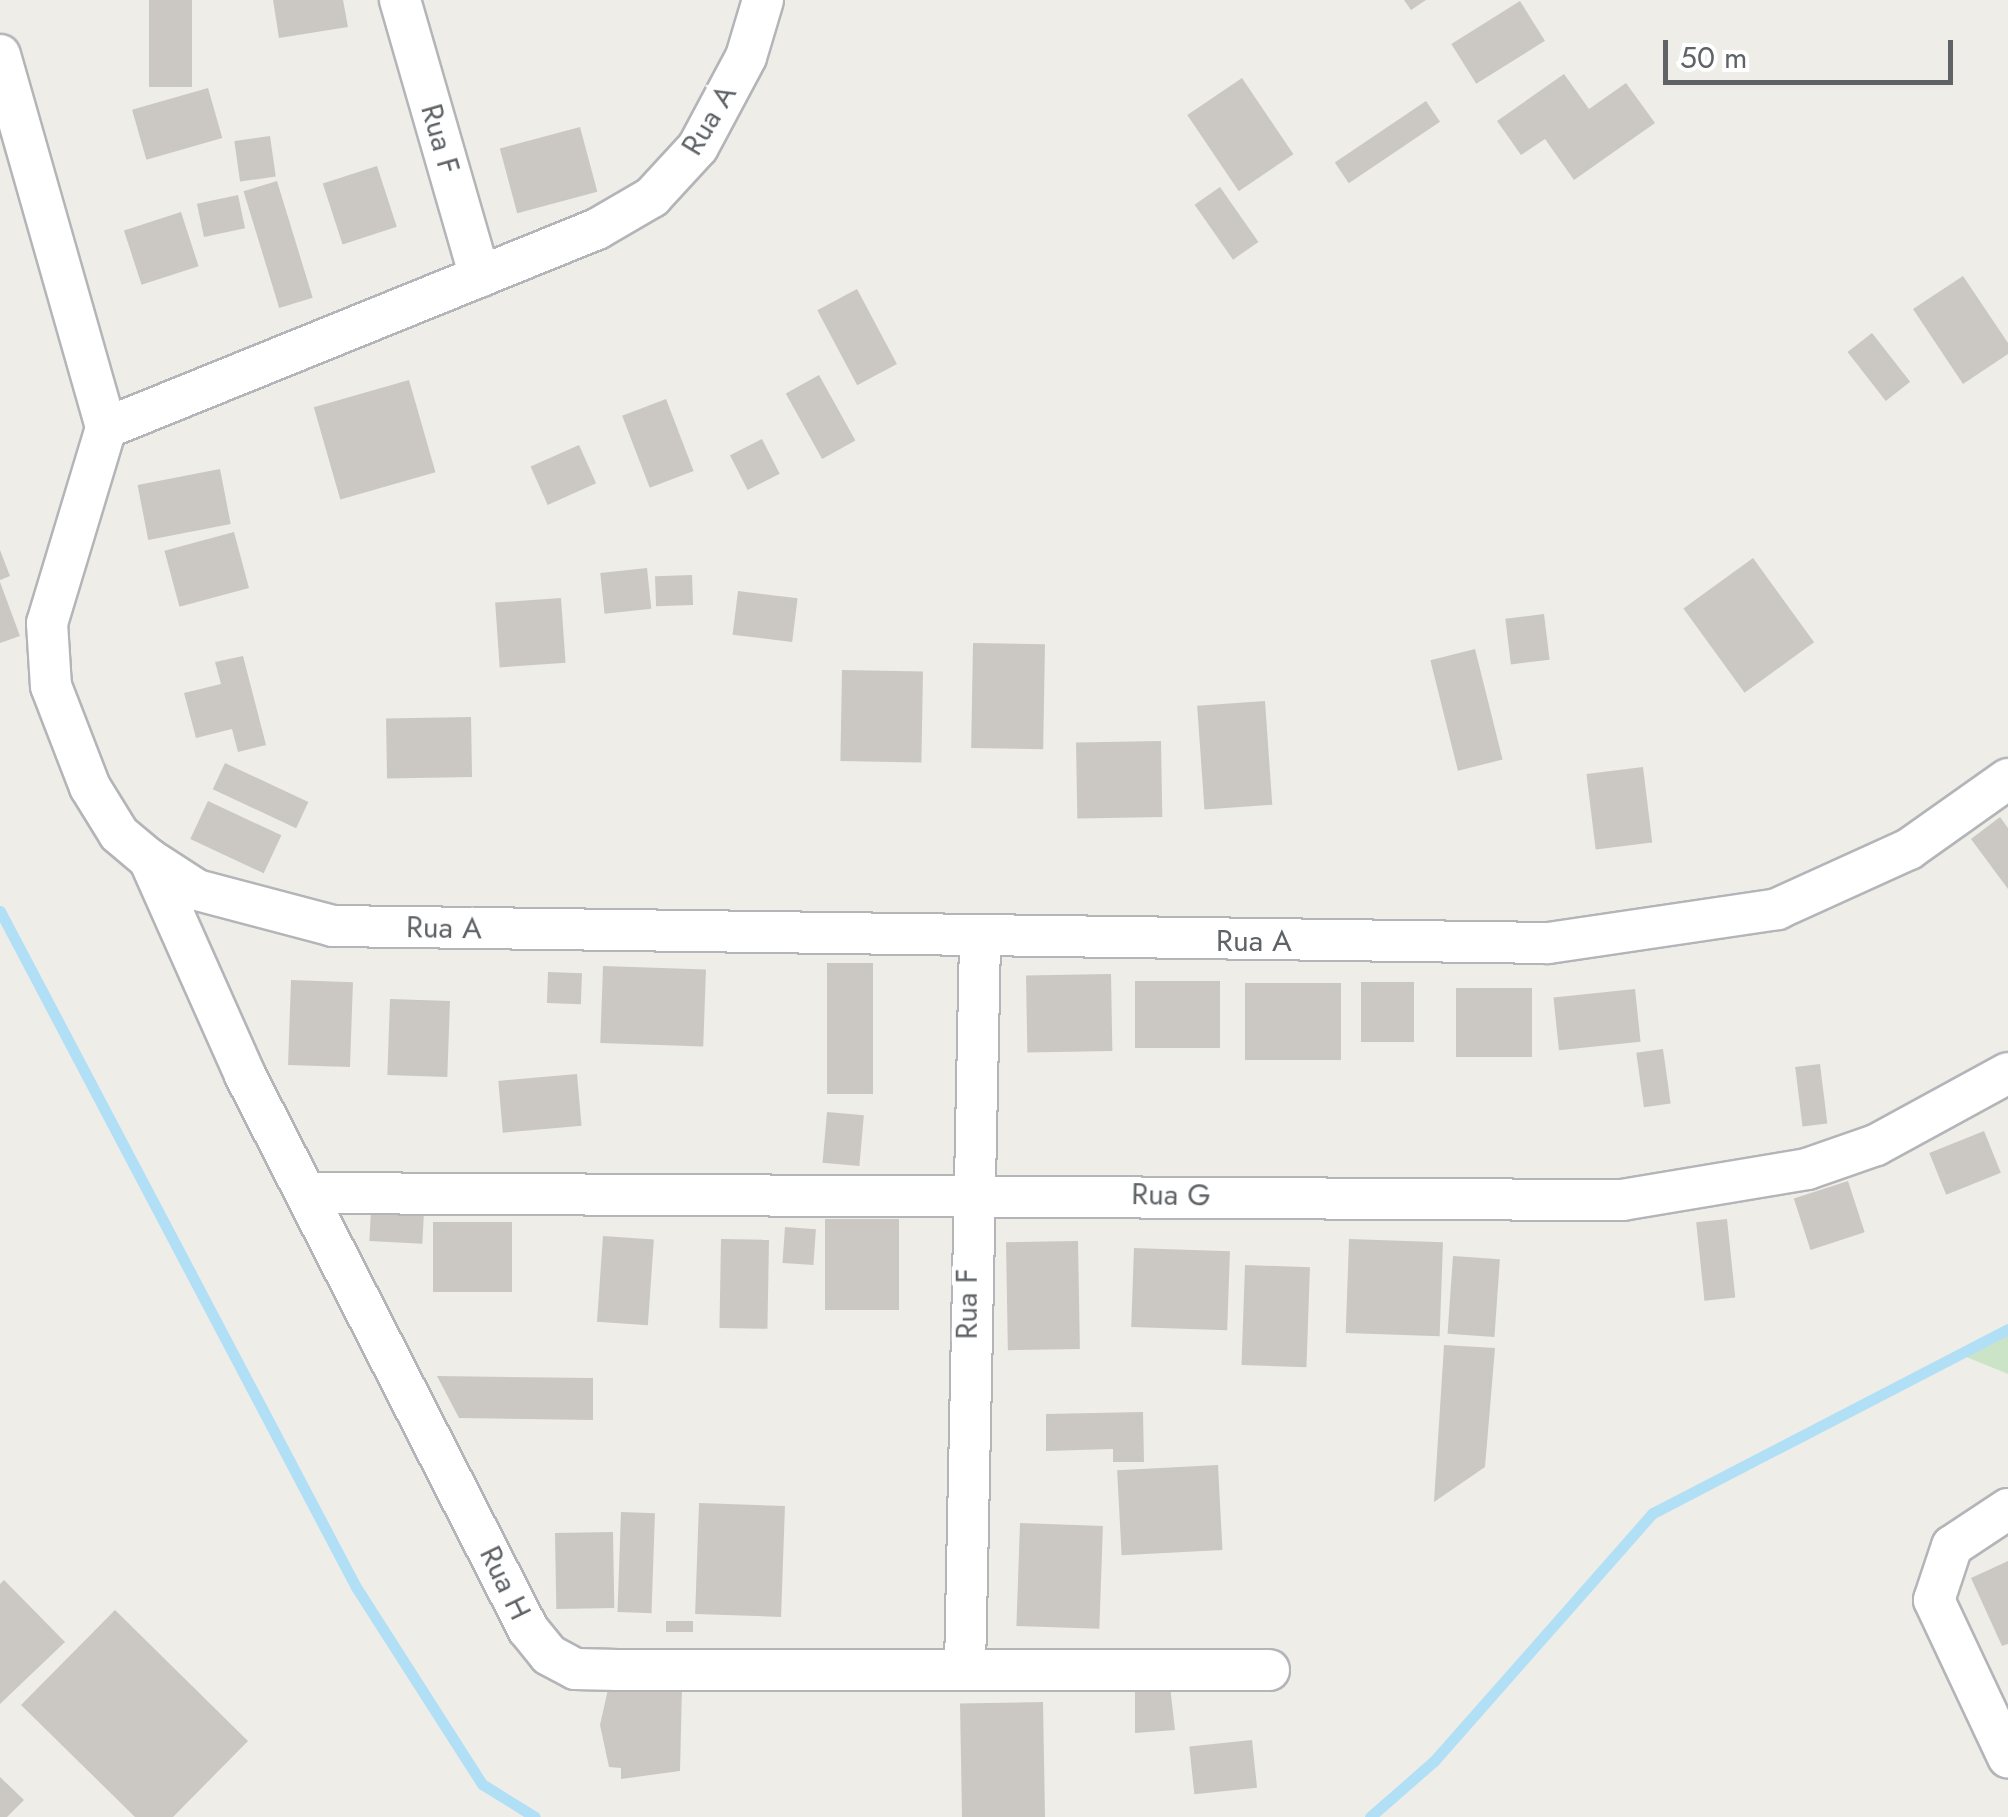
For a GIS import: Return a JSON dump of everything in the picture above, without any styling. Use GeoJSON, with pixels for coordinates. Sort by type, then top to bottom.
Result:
{"type":"FeatureCollection","features":[{"type":"Feature","properties":{"kind":"street","name":"Rua F"},"geometry":{"type":"LineString","coordinates":[[400,0],[480,277]]}},
{"type":"Feature","properties":{"kind":"street","name":"Rua A"},"geometry":{"type":"LineString","coordinates":[[763,0],[746,57],[698,146],[652,197],[480,277],[106,428],[47,623],[51,686],[90,787],[119,834],[150,859],[196,890],[333,926],[1548,943],[1682,928],[1777,909],[1856,877],[2008,778]]}},
{"type":"Feature","properties":{"kind":"street"},"geometry":{"type":"LineString","coordinates":[[0,55],[106,428]]}},
{"type":"Feature","properties":{"kind":"street","name":"Rua H"},"geometry":{"type":"LineString","coordinates":[[150,859],[180,944],[528,1629],[549,1655],[575,1668],[618,1670],[1269,1670]]}},
{"type":"Feature","properties":{"kind":"street","name":"Rua F"},"geometry":{"type":"LineString","coordinates":[[964,1670],[968,1193],[980,938]]}},
{"type":"Feature","properties":{"kind":"street","name":"Rua G"},"geometry":{"type":"LineString","coordinates":[[308,1193],[968,1193],[1622,1200],[1714,1192],[1876,1146],[2008,1073]]}},
{"type":"Feature","properties":{"kind":"street"},"geometry":{"type":"LineString","coordinates":[[2008,1508],[1952,1546],[1934,1600],[2008,1757]]}},
{"type":"Feature","properties":{"kind":"green space"},"geometry":{"type":"Polygon","coordinates":[[[2008,1324],[2008,1374],[1959,1354],[2008,1324]]]}},
{"type":"Feature","properties":{"kind":"building"},"geometry":{"type":"Polygon","coordinates":[[[149,0],[192,0],[192,87],[149,87],[149,0]]]}},
{"type":"Feature","properties":{"kind":"building"},"geometry":{"type":"Polygon","coordinates":[[[273,0],[343,0],[348,27],[279,38],[273,0]]]}},
{"type":"Feature","properties":{"kind":"building"},"geometry":{"type":"Polygon","coordinates":[[[1404,0],[1426,0],[1411,10],[1404,0]]]}},
{"type":"Feature","properties":{"kind":"building"},"geometry":{"type":"Polygon","coordinates":[[[1520,1],[1545,41],[1476,84],[1451,44],[1520,1]]]}},
{"type":"Feature","properties":{"kind":"building"},"geometry":{"type":"Polygon","coordinates":[[[1564,74],[1589,109],[1626,83],[1655,123],[1574,180],[1545,139],[1521,155],[1497,121],[1564,74]]]}},
{"type":"Feature","properties":{"kind":"building"},"geometry":{"type":"Polygon","coordinates":[[[1242,78],[1293,154],[1239,191],[1187,115],[1242,78]]]}},
{"type":"Feature","properties":{"kind":"building"},"geometry":{"type":"Polygon","coordinates":[[[208,88],[222,138],[146,160],[132,110],[208,88]]]}},
{"type":"Feature","properties":{"kind":"building"},"geometry":{"type":"Polygon","coordinates":[[[1426,101],[1440,122],[1349,183],[1335,163],[1426,101]]]}},
{"type":"Feature","properties":{"kind":"building"},"geometry":{"type":"Polygon","coordinates":[[[580,127],[597,192],[517,213],[500,148],[580,127]]]}},
{"type":"Feature","properties":{"kind":"building"},"geometry":{"type":"Polygon","coordinates":[[[270,136],[276,177],[240,182],[234,141],[270,136]]]}},
{"type":"Feature","properties":{"kind":"building"},"geometry":{"type":"Polygon","coordinates":[[[377,166],[397,227],[343,244],[323,184],[377,166]]]}},
{"type":"Feature","properties":{"kind":"building"},"geometry":{"type":"Polygon","coordinates":[[[277,181],[313,298],[279,308],[244,191],[277,181]]]}},
{"type":"Feature","properties":{"kind":"building"},"geometry":{"type":"Polygon","coordinates":[[[1220,187],[1258,242],[1233,260],[1195,205],[1220,187]]]}},
{"type":"Feature","properties":{"kind":"building"},"geometry":{"type":"Polygon","coordinates":[[[238,195],[245,228],[204,237],[197,204],[238,195]]]}},
{"type":"Feature","properties":{"kind":"building"},"geometry":{"type":"Polygon","coordinates":[[[181,212],[199,266],[142,285],[124,231],[181,212]]]}},
{"type":"Feature","properties":{"kind":"building"},"geometry":{"type":"Polygon","coordinates":[[[1963,276],[2008,343],[2008,354],[1963,384],[1913,309],[1963,276]]]}},
{"type":"Feature","properties":{"kind":"building"},"geometry":{"type":"Polygon","coordinates":[[[857,289],[897,364],[857,385],[817,310],[857,289]]]}},
{"type":"Feature","properties":{"kind":"building"},"geometry":{"type":"Polygon","coordinates":[[[1872,333],[1910,382],[1886,401],[1848,352],[1872,333]]]}},
{"type":"Feature","properties":{"kind":"building"},"geometry":{"type":"Polygon","coordinates":[[[819,375],[855,441],[822,459],[786,393],[819,375]]]}},
{"type":"Feature","properties":{"kind":"building"},"geometry":{"type":"Polygon","coordinates":[[[409,380],[435,472],[340,500],[314,407],[409,380]]]}},
{"type":"Feature","properties":{"kind":"building"},"geometry":{"type":"Polygon","coordinates":[[[666,399],[694,471],[650,488],[622,416],[666,399]]]}},
{"type":"Feature","properties":{"kind":"building"},"geometry":{"type":"Polygon","coordinates":[[[762,439],[780,474],[748,490],[730,455],[762,439]]]}},
{"type":"Feature","properties":{"kind":"building"},"geometry":{"type":"Polygon","coordinates":[[[579,445],[596,483],[548,505],[531,467],[579,445]]]}},
{"type":"Feature","properties":{"kind":"building"},"geometry":{"type":"Polygon","coordinates":[[[220,469],[231,524],[148,540],[138,485],[220,469]]]}},
{"type":"Feature","properties":{"kind":"building"},"geometry":{"type":"Polygon","coordinates":[[[234,532],[249,588],[179,607],[164,551],[234,532]]]}},
{"type":"Feature","properties":{"kind":"building"},"geometry":{"type":"Polygon","coordinates":[[[0,550],[10,576],[0,580],[0,550]]]}},
{"type":"Feature","properties":{"kind":"building"},"geometry":{"type":"Polygon","coordinates":[[[1753,558],[1814,642],[1745,693],[1683,609],[1753,558]]]}},
{"type":"Feature","properties":{"kind":"building"},"geometry":{"type":"Polygon","coordinates":[[[647,568],[651,609],[605,614],[600,573],[647,568]]]}},
{"type":"Feature","properties":{"kind":"building"},"geometry":{"type":"Polygon","coordinates":[[[692,575],[693,605],[656,606],[655,576],[692,575]]]}},
{"type":"Feature","properties":{"kind":"building"},"geometry":{"type":"Polygon","coordinates":[[[0,582],[20,636],[0,643],[0,582]]]}},
{"type":"Feature","properties":{"kind":"building"},"geometry":{"type":"Polygon","coordinates":[[[738,591],[798,598],[792,642],[733,635],[738,591]]]}},
{"type":"Feature","properties":{"kind":"building"},"geometry":{"type":"Polygon","coordinates":[[[561,598],[566,663],[500,667],[495,603],[561,598]]]}},
{"type":"Feature","properties":{"kind":"building"},"geometry":{"type":"Polygon","coordinates":[[[1544,614],[1550,660],[1511,664],[1505,619],[1544,614]]]}},
{"type":"Feature","properties":{"kind":"building"},"geometry":{"type":"Polygon","coordinates":[[[973,643],[1045,644],[1043,749],[971,748],[973,643]]]}},
{"type":"Feature","properties":{"kind":"building"},"geometry":{"type":"Polygon","coordinates":[[[1475,649],[1503,760],[1458,771],[1430,660],[1475,649]]]}},
{"type":"Feature","properties":{"kind":"building"},"geometry":{"type":"Polygon","coordinates":[[[243,656],[266,745],[238,752],[232,729],[196,738],[184,693],[221,684],[215,662],[243,656]]]}},
{"type":"Feature","properties":{"kind":"building"},"geometry":{"type":"Polygon","coordinates":[[[842,670],[923,671],[921,762],[840,761],[842,670]]]}},
{"type":"Feature","properties":{"kind":"building"},"geometry":{"type":"Polygon","coordinates":[[[1265,701],[1272,805],[1204,809],[1197,706],[1265,701]]]}},
{"type":"Feature","properties":{"kind":"building"},"geometry":{"type":"Polygon","coordinates":[[[471,717],[472,777],[387,778],[386,718],[471,717]]]}},
{"type":"Feature","properties":{"kind":"building"},"geometry":{"type":"Polygon","coordinates":[[[1161,741],[1162,817],[1077,818],[1076,742],[1161,741]]]}},
{"type":"Feature","properties":{"kind":"building"},"geometry":{"type":"Polygon","coordinates":[[[225,763],[308,802],[296,828],[213,789],[225,763]]]}},
{"type":"Feature","properties":{"kind":"building"},"geometry":{"type":"Polygon","coordinates":[[[1643,767],[1652,842],[1596,849],[1586,774],[1643,767]]]}},
{"type":"Feature","properties":{"kind":"building"},"geometry":{"type":"Polygon","coordinates":[[[208,801],[281,835],[264,873],[190,839],[208,801]]]}},
{"type":"Feature","properties":{"kind":"building"},"geometry":{"type":"Polygon","coordinates":[[[2000,817],[2008,828],[2008,889],[1971,839],[2000,817]]]}},
{"type":"Feature","properties":{"kind":"building"},"geometry":{"type":"Polygon","coordinates":[[[827,963],[873,963],[873,1094],[827,1094],[827,963]]]}},
{"type":"Feature","properties":{"kind":"building"},"geometry":{"type":"Polygon","coordinates":[[[603,966],[706,970],[703,1047],[600,1043],[603,966]]]}},
{"type":"Feature","properties":{"kind":"building"},"geometry":{"type":"Polygon","coordinates":[[[548,972],[582,973],[581,1004],[547,1003],[548,972]]]}},
{"type":"Feature","properties":{"kind":"building"},"geometry":{"type":"Polygon","coordinates":[[[1111,974],[1112,1051],[1027,1052],[1026,975],[1111,974]]]}},
{"type":"Feature","properties":{"kind":"building"},"geometry":{"type":"Polygon","coordinates":[[[291,980],[353,982],[350,1067],[288,1065],[291,980]]]}},
{"type":"Feature","properties":{"kind":"building"},"geometry":{"type":"Polygon","coordinates":[[[1135,981],[1220,981],[1220,1048],[1135,1048],[1135,981]]]}},
{"type":"Feature","properties":{"kind":"building"},"geometry":{"type":"Polygon","coordinates":[[[1361,982],[1414,982],[1414,1042],[1361,1042],[1361,982]]]}},
{"type":"Feature","properties":{"kind":"building"},"geometry":{"type":"Polygon","coordinates":[[[1245,983],[1341,983],[1341,1060],[1245,1060],[1245,983]]]}},
{"type":"Feature","properties":{"kind":"building"},"geometry":{"type":"Polygon","coordinates":[[[1456,988],[1532,988],[1532,1057],[1456,1057],[1456,988]]]}},
{"type":"Feature","properties":{"kind":"building"},"geometry":{"type":"Polygon","coordinates":[[[1635,989],[1641,1042],[1559,1050],[1553,998],[1635,989]]]}},
{"type":"Feature","properties":{"kind":"building"},"geometry":{"type":"Polygon","coordinates":[[[390,999],[450,1001],[447,1077],[387,1075],[390,999]]]}},
{"type":"Feature","properties":{"kind":"building"},"geometry":{"type":"Polygon","coordinates":[[[1663,1049],[1671,1103],[1644,1107],[1636,1053],[1663,1049]]]}},
{"type":"Feature","properties":{"kind":"building"},"geometry":{"type":"Polygon","coordinates":[[[1820,1064],[1827,1124],[1802,1127],[1795,1067],[1820,1064]]]}},
{"type":"Feature","properties":{"kind":"building"},"geometry":{"type":"Polygon","coordinates":[[[577,1074],[582,1126],[503,1133],[498,1081],[577,1074]]]}},
{"type":"Feature","properties":{"kind":"building"},"geometry":{"type":"Polygon","coordinates":[[[827,1112],[864,1115],[859,1166],[823,1163],[827,1112]]]}},
{"type":"Feature","properties":{"kind":"building"},"geometry":{"type":"Polygon","coordinates":[[[1984,1131],[2001,1173],[1946,1195],[1929,1153],[1984,1131]]]}},
{"type":"Feature","properties":{"kind":"building"},"geometry":{"type":"Polygon","coordinates":[[[1848,1181],[1865,1232],[1810,1250],[1794,1199],[1848,1181]]]}},
{"type":"Feature","properties":{"kind":"building"},"geometry":{"type":"Polygon","coordinates":[[[371,1210],[424,1213],[422,1244],[369,1241],[371,1210]]]}},
{"type":"Feature","properties":{"kind":"building"},"geometry":{"type":"Polygon","coordinates":[[[825,1219],[899,1219],[899,1310],[825,1310],[825,1219]]]}},
{"type":"Feature","properties":{"kind":"building"},"geometry":{"type":"Polygon","coordinates":[[[1727,1219],[1735,1298],[1704,1301],[1696,1222],[1727,1219]]]}},
{"type":"Feature","properties":{"kind":"building"},"geometry":{"type":"Polygon","coordinates":[[[433,1222],[512,1222],[512,1292],[433,1292],[433,1222]]]}},
{"type":"Feature","properties":{"kind":"building"},"geometry":{"type":"Polygon","coordinates":[[[785,1227],[816,1229],[813,1265],[782,1263],[785,1227]]]}},
{"type":"Feature","properties":{"kind":"building"},"geometry":{"type":"Polygon","coordinates":[[[603,1236],[654,1240],[648,1325],[597,1322],[603,1236]]]}},
{"type":"Feature","properties":{"kind":"building"},"geometry":{"type":"Polygon","coordinates":[[[721,1239],[769,1240],[767,1329],[719,1328],[721,1239]]]}},
{"type":"Feature","properties":{"kind":"building"},"geometry":{"type":"Polygon","coordinates":[[[1349,1239],[1443,1242],[1440,1336],[1346,1333],[1349,1239]]]}},
{"type":"Feature","properties":{"kind":"building"},"geometry":{"type":"Polygon","coordinates":[[[1078,1241],[1080,1349],[1008,1350],[1006,1242],[1078,1241]]]}},
{"type":"Feature","properties":{"kind":"building"},"geometry":{"type":"Polygon","coordinates":[[[1134,1248],[1230,1251],[1227,1330],[1131,1327],[1134,1248]]]}},
{"type":"Feature","properties":{"kind":"building"},"geometry":{"type":"Polygon","coordinates":[[[1453,1256],[1500,1259],[1494,1337],[1448,1334],[1453,1256]]]}},
{"type":"Feature","properties":{"kind":"building"},"geometry":{"type":"Polygon","coordinates":[[[1245,1265],[1310,1267],[1306,1367],[1242,1365],[1245,1265]]]}},
{"type":"Feature","properties":{"kind":"building"},"geometry":{"type":"Polygon","coordinates":[[[1444,1345],[1495,1348],[1485,1467],[1434,1502],[1444,1345]]]}},
{"type":"Feature","properties":{"kind":"building"},"geometry":{"type":"Polygon","coordinates":[[[437,1376],[593,1378],[593,1420],[459,1418],[437,1376]]]}},
{"type":"Feature","properties":{"kind":"building"},"geometry":{"type":"Polygon","coordinates":[[[1143,1412],[1144,1462],[1113,1462],[1113,1449],[1046,1451],[1046,1414],[1143,1412]]]}},
{"type":"Feature","properties":{"kind":"building"},"geometry":{"type":"Polygon","coordinates":[[[1218,1465],[1222,1550],[1122,1555],[1117,1470],[1218,1465]]]}},
{"type":"Feature","properties":{"kind":"building"},"geometry":{"type":"Polygon","coordinates":[[[699,1503],[785,1506],[781,1617],[695,1614],[699,1503]]]}},
{"type":"Feature","properties":{"kind":"building"},"geometry":{"type":"Polygon","coordinates":[[[621,1512],[655,1513],[651,1613],[618,1612],[621,1512]]]}},
{"type":"Feature","properties":{"kind":"building"},"geometry":{"type":"Polygon","coordinates":[[[1020,1523],[1103,1526],[1099,1629],[1016,1626],[1020,1523]]]}},
{"type":"Feature","properties":{"kind":"building"},"geometry":{"type":"Polygon","coordinates":[[[613,1532],[614,1608],[556,1609],[555,1533],[613,1532]]]}},
{"type":"Feature","properties":{"kind":"building"},"geometry":{"type":"Polygon","coordinates":[[[2008,1561],[2008,1644],[2002,1646],[1971,1578],[2008,1561]]]}},
{"type":"Feature","properties":{"kind":"building"},"geometry":{"type":"Polygon","coordinates":[[[4,1580],[65,1642],[0,1704],[0,1584],[4,1580]]]}},
{"type":"Feature","properties":{"kind":"building"},"geometry":{"type":"Polygon","coordinates":[[[115,1610],[248,1741],[173,1817],[135,1817],[21,1705],[115,1610]]]}},
{"type":"Feature","properties":{"kind":"building"},"geometry":{"type":"Polygon","coordinates":[[[666,1621],[693,1621],[693,1632],[666,1632],[666,1621]]]}},
{"type":"Feature","properties":{"kind":"building"},"geometry":{"type":"Polygon","coordinates":[[[609,1685],[682,1687],[680,1771],[621,1779],[621,1768],[609,1767],[600,1725],[609,1685]]]}},
{"type":"Feature","properties":{"kind":"building"},"geometry":{"type":"Polygon","coordinates":[[[1170,1686],[1175,1730],[1135,1733],[1135,1690],[1170,1686]]]}},
{"type":"Feature","properties":{"kind":"building"},"geometry":{"type":"Polygon","coordinates":[[[1043,1702],[1045,1817],[962,1817],[960,1703],[1043,1702]]]}},
{"type":"Feature","properties":{"kind":"building"},"geometry":{"type":"Polygon","coordinates":[[[1252,1740],[1257,1788],[1194,1794],[1189,1747],[1252,1740]]]}},
{"type":"Feature","properties":{"kind":"building"},"geometry":{"type":"Polygon","coordinates":[[[0,1777],[24,1800],[7,1817],[0,1817],[0,1777]]]}},
{"type":"Feature","properties":{"kind":"waterway"},"geometry":{"type":"LineString","coordinates":[[0,911],[356,1587],[482,1784],[535,1817]]}},
{"type":"Feature","properties":{"kind":"waterway"},"geometry":{"type":"LineString","coordinates":[[1370,1817],[1434,1761],[1653,1513],[2008,1329]]}}]}
